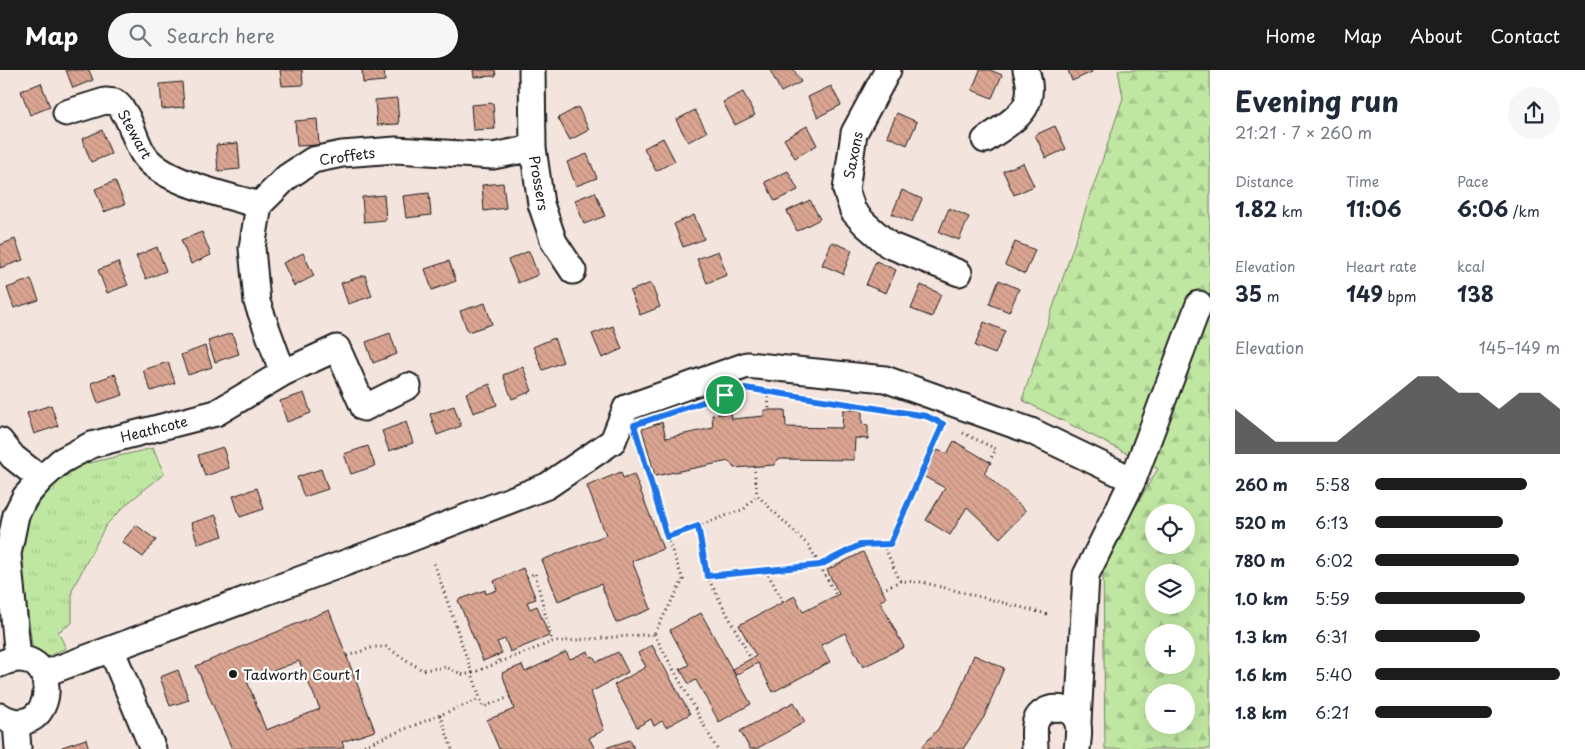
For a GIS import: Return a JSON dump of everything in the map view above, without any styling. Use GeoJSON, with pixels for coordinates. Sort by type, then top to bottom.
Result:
{"type":"FeatureCollection","features":[{"type":"Feature","properties":{"kind":"street","name":"Prossers"},"geometry":{"type":"LineString","coordinates":[[532,70],[533,148],[540,204],[554,242],[573,271]]}},
{"type":"Feature","properties":{"kind":"street","name":"Saxons"},"geometry":{"type":"LineString","coordinates":[[888,70],[854,133],[846,190],[853,211],[889,244],[959,273]]}},
{"type":"Feature","properties":{"kind":"street"},"geometry":{"type":"LineString","coordinates":[[985,140],[1023,112],[1029,102],[1031,86],[1026,70]]}},
{"type":"Feature","properties":{"kind":"street","name":"Stewart"},"geometry":{"type":"LineString","coordinates":[[66,113],[105,101],[115,102],[124,113],[143,155],[152,164],[167,174],[258,205]]}},
{"type":"Feature","properties":{"kind":"street","name":"Croffets"},"geometry":{"type":"LineString","coordinates":[[258,205],[287,177],[313,160],[342,154],[396,150],[493,156],[533,148]]}},
{"type":"Feature","properties":{"kind":"street"},"geometry":{"type":"LineString","coordinates":[[258,205],[252,248],[257,302],[283,373]]}},
{"type":"Feature","properties":{"kind":"street"},"geometry":{"type":"LineString","coordinates":[[1077,749],[1086,575],[1133,480],[1199,304]]}},
{"type":"Feature","properties":{"kind":"street","name":"Heathcote"},"geometry":{"type":"LineString","coordinates":[[9,662],[8,554],[16,515],[25,497],[61,461],[91,445],[216,414],[283,373],[338,348],[364,408],[408,386]]}},
{"type":"Feature","properties":{"kind":"street"},"geometry":{"type":"LineString","coordinates":[[43,674],[394,545],[547,486],[613,441],[626,408],[746,365],[885,379],[1031,431],[1133,480]]}},
{"type":"Feature","properties":{"kind":"street"},"geometry":{"type":"LineString","coordinates":[[0,441],[13,457],[41,480]]}},
{"type":"Feature","properties":{"kind":"street"},"geometry":{"type":"LineString","coordinates":[[111,649],[154,749]]}},
{"type":"Feature","properties":{"kind":"street"},"geometry":{"type":"LineString","coordinates":[[9,662],[28,661],[43,674],[47,682],[46,702],[34,716],[8,719],[18,749]]}},
{"type":"Feature","properties":{"kind":"street"},"geometry":{"type":"LineString","coordinates":[[1035,749],[1035,722],[1040,714],[1048,709],[1066,709],[1073,714],[1078,722]]}},
{"type":"Feature","properties":{"kind":"path"},"geometry":{"type":"LineString","coordinates":[[760,390],[917,415]]}},
{"type":"Feature","properties":{"kind":"path"},"geometry":{"type":"LineString","coordinates":[[768,392],[770,410]]}},
{"type":"Feature","properties":{"kind":"path"},"geometry":{"type":"LineString","coordinates":[[716,398],[732,393]]}},
{"type":"Feature","properties":{"kind":"path"},"geometry":{"type":"LineString","coordinates":[[725,395],[727,413]]}},
{"type":"Feature","properties":{"kind":"path"},"geometry":{"type":"LineString","coordinates":[[935,420],[952,428]]}},
{"type":"Feature","properties":{"kind":"path"},"geometry":{"type":"LineString","coordinates":[[707,576],[820,565],[860,545],[890,544],[943,424]]}},
{"type":"Feature","properties":{"kind":"path"},"geometry":{"type":"LineString","coordinates":[[961,432],[996,449],[989,462]]}},
{"type":"Feature","properties":{"kind":"path"},"geometry":{"type":"LineString","coordinates":[[637,434],[667,537],[683,580],[654,634]]}},
{"type":"Feature","properties":{"kind":"path"},"geometry":{"type":"LineString","coordinates":[[754,466],[757,495],[809,546],[836,595]]}},
{"type":"Feature","properties":{"kind":"path"},"geometry":{"type":"LineString","coordinates":[[660,540],[744,509],[757,495]]}},
{"type":"Feature","properties":{"kind":"path"},"geometry":{"type":"LineString","coordinates":[[698,526],[707,576],[751,659]]}},
{"type":"Feature","properties":{"kind":"path"},"geometry":{"type":"LineString","coordinates":[[883,544],[900,581]]}},
{"type":"Feature","properties":{"kind":"path"},"geometry":{"type":"LineString","coordinates":[[434,560],[483,706],[510,697]]}},
{"type":"Feature","properties":{"kind":"path"},"geometry":{"type":"LineString","coordinates":[[766,570],[783,602]]}},
{"type":"Feature","properties":{"kind":"path"},"geometry":{"type":"LineString","coordinates":[[527,577],[535,574],[552,642]]}},
{"type":"Feature","properties":{"kind":"path"},"geometry":{"type":"LineString","coordinates":[[882,590],[900,581],[922,582],[1047,614]]}},
{"type":"Feature","properties":{"kind":"path"},"geometry":{"type":"LineString","coordinates":[[347,656],[374,647],[386,647],[422,670],[446,667],[464,675],[552,642],[654,634]]}},
{"type":"Feature","properties":{"kind":"path"},"geometry":{"type":"LineString","coordinates":[[654,634],[717,749]]}},
{"type":"Feature","properties":{"kind":"path"},"geometry":{"type":"LineString","coordinates":[[497,655],[500,662]]}},
{"type":"Feature","properties":{"kind":"path"},"geometry":{"type":"LineString","coordinates":[[355,749],[480,699]]}},
{"type":"Feature","properties":{"kind":"path"},"geometry":{"type":"LineString","coordinates":[[440,715],[452,749]]}},
{"type":"Feature","properties":{"kind":"green space"},"geometry":{"type":"Polygon","coordinates":[[[1118,70],[1210,70],[1210,749],[1105,749],[1103,561],[1158,469],[1022,400],[1123,98],[1118,70]]]}},
{"type":"Feature","properties":{"kind":"green space"},"geometry":{"type":"Polygon","coordinates":[[[153,448],[164,474],[129,502],[106,525],[72,590],[72,623],[58,632],[66,648],[45,658],[33,653],[21,559],[26,521],[52,486],[81,465],[153,448]]]}},
{"type":"Feature","properties":{"kind":"building"},"geometry":{"type":"Polygon","coordinates":[[[66,70],[89,70],[93,80],[73,88],[66,70]]]}},
{"type":"Feature","properties":{"kind":"building"},"geometry":{"type":"Polygon","coordinates":[[[280,70],[302,70],[303,85],[282,86],[280,70]]]}},
{"type":"Feature","properties":{"kind":"building"},"geometry":{"type":"Polygon","coordinates":[[[362,70],[384,70],[385,81],[363,83],[362,70]]]}},
{"type":"Feature","properties":{"kind":"building"},"geometry":{"type":"Polygon","coordinates":[[[473,70],[495,70],[496,76],[474,77],[473,70]]]}},
{"type":"Feature","properties":{"kind":"building"},"geometry":{"type":"Polygon","coordinates":[[[770,70],[794,70],[801,82],[781,92],[770,70]]]}},
{"type":"Feature","properties":{"kind":"building"},"geometry":{"type":"Polygon","coordinates":[[[980,70],[990,70],[1002,75],[992,98],[972,90],[980,70]]]}},
{"type":"Feature","properties":{"kind":"building"},"geometry":{"type":"Polygon","coordinates":[[[1068,70],[1091,70],[1092,72],[1072,81],[1068,70]]]}},
{"type":"Feature","properties":{"kind":"building"},"geometry":{"type":"Polygon","coordinates":[[[182,82],[184,107],[162,109],[160,84],[182,82]]]}},
{"type":"Feature","properties":{"kind":"building"},"geometry":{"type":"Polygon","coordinates":[[[41,83],[50,107],[30,115],[21,91],[41,83]]]}},
{"type":"Feature","properties":{"kind":"building"},"geometry":{"type":"Polygon","coordinates":[[[831,86],[841,105],[818,117],[808,97],[831,86]]]}},
{"type":"Feature","properties":{"kind":"building"},"geometry":{"type":"Polygon","coordinates":[[[743,92],[755,115],[735,125],[723,102],[743,92]]]}},
{"type":"Feature","properties":{"kind":"building"},"geometry":{"type":"Polygon","coordinates":[[[397,98],[399,124],[377,125],[375,100],[397,98]]]}},
{"type":"Feature","properties":{"kind":"building"},"geometry":{"type":"Polygon","coordinates":[[[493,103],[495,129],[473,130],[471,105],[493,103]]]}},
{"type":"Feature","properties":{"kind":"building"},"geometry":{"type":"Polygon","coordinates":[[[578,107],[589,130],[570,140],[558,118],[578,107]]]}},
{"type":"Feature","properties":{"kind":"building"},"geometry":{"type":"Polygon","coordinates":[[[695,110],[707,132],[688,142],[676,120],[695,110]]]}},
{"type":"Feature","properties":{"kind":"building"},"geometry":{"type":"Polygon","coordinates":[[[897,113],[917,122],[907,145],[887,136],[897,113]]]}},
{"type":"Feature","properties":{"kind":"building"},"geometry":{"type":"Polygon","coordinates":[[[317,119],[319,145],[297,146],[295,121],[317,119]]]}},
{"type":"Feature","properties":{"kind":"building"},"geometry":{"type":"Polygon","coordinates":[[[807,126],[817,145],[795,158],[784,139],[807,126]]]}},
{"type":"Feature","properties":{"kind":"building"},"geometry":{"type":"Polygon","coordinates":[[[1055,126],[1066,149],[1046,158],[1035,135],[1055,126]]]}},
{"type":"Feature","properties":{"kind":"building"},"geometry":{"type":"Polygon","coordinates":[[[102,130],[111,154],[91,162],[82,139],[102,130]]]}},
{"type":"Feature","properties":{"kind":"building"},"geometry":{"type":"Polygon","coordinates":[[[663,138],[675,161],[656,171],[644,148],[663,138]]]}},
{"type":"Feature","properties":{"kind":"building"},"geometry":{"type":"Polygon","coordinates":[[[238,143],[240,169],[218,171],[216,145],[238,143]]]}},
{"type":"Feature","properties":{"kind":"building"},"geometry":{"type":"Polygon","coordinates":[[[587,154],[597,178],[576,186],[567,162],[587,154]]]}},
{"type":"Feature","properties":{"kind":"building"},"geometry":{"type":"Polygon","coordinates":[[[1023,163],[1034,186],[1014,195],[1003,171],[1023,163]]]}},
{"type":"Feature","properties":{"kind":"building"},"geometry":{"type":"Polygon","coordinates":[[[788,171],[798,190],[775,201],[765,182],[788,171]]]}},
{"type":"Feature","properties":{"kind":"building"},"geometry":{"type":"Polygon","coordinates":[[[115,181],[125,204],[104,212],[95,189],[115,181]]]}},
{"type":"Feature","properties":{"kind":"building"},"geometry":{"type":"Polygon","coordinates":[[[503,183],[506,208],[484,211],[482,185],[503,183]]]}},
{"type":"Feature","properties":{"kind":"building"},"geometry":{"type":"Polygon","coordinates":[[[902,190],[922,199],[912,222],[892,214],[902,190]]]}},
{"type":"Feature","properties":{"kind":"building"},"geometry":{"type":"Polygon","coordinates":[[[595,192],[605,216],[584,224],[575,200],[595,192]]]}},
{"type":"Feature","properties":{"kind":"building"},"geometry":{"type":"Polygon","coordinates":[[[429,193],[431,215],[406,218],[403,196],[429,193]]]}},
{"type":"Feature","properties":{"kind":"building"},"geometry":{"type":"Polygon","coordinates":[[[384,195],[386,220],[364,222],[362,197],[384,195]]]}},
{"type":"Feature","properties":{"kind":"building"},"geometry":{"type":"Polygon","coordinates":[[[810,200],[820,219],[797,231],[787,211],[810,200]]]}},
{"type":"Feature","properties":{"kind":"building"},"geometry":{"type":"Polygon","coordinates":[[[949,208],[969,217],[959,240],[939,232],[949,208]]]}},
{"type":"Feature","properties":{"kind":"building"},"geometry":{"type":"Polygon","coordinates":[[[694,215],[704,239],[683,247],[674,224],[694,215]]]}},
{"type":"Feature","properties":{"kind":"building"},"geometry":{"type":"Polygon","coordinates":[[[202,232],[211,255],[191,264],[181,240],[202,232]]]}},
{"type":"Feature","properties":{"kind":"building"},"geometry":{"type":"Polygon","coordinates":[[[15,239],[23,260],[0,268],[0,245],[15,239]]]}},
{"type":"Feature","properties":{"kind":"building"},"geometry":{"type":"Polygon","coordinates":[[[832,242],[852,250],[843,274],[822,265],[832,242]]]}},
{"type":"Feature","properties":{"kind":"building"},"geometry":{"type":"Polygon","coordinates":[[[1015,242],[1035,250],[1025,274],[1005,265],[1015,242]]]}},
{"type":"Feature","properties":{"kind":"building"},"geometry":{"type":"Polygon","coordinates":[[[157,247],[166,271],[146,279],[136,256],[157,247]]]}},
{"type":"Feature","properties":{"kind":"building"},"geometry":{"type":"Polygon","coordinates":[[[529,251],[538,275],[518,283],[508,260],[529,251]]]}},
{"type":"Feature","properties":{"kind":"building"},"geometry":{"type":"Polygon","coordinates":[[[718,251],[727,275],[707,283],[697,259],[718,251]]]}},
{"type":"Feature","properties":{"kind":"building"},"geometry":{"type":"Polygon","coordinates":[[[303,253],[314,276],[294,286],[283,263],[303,253]]]}},
{"type":"Feature","properties":{"kind":"building"},"geometry":{"type":"Polygon","coordinates":[[[449,261],[456,281],[432,290],[425,269],[449,261]]]}},
{"type":"Feature","properties":{"kind":"building"},"geometry":{"type":"Polygon","coordinates":[[[876,261],[896,270],[886,293],[866,285],[876,261]]]}},
{"type":"Feature","properties":{"kind":"building"},"geometry":{"type":"Polygon","coordinates":[[[118,262],[128,285],[107,293],[98,270],[118,262]]]}},
{"type":"Feature","properties":{"kind":"building"},"geometry":{"type":"Polygon","coordinates":[[[365,275],[372,296],[348,304],[341,283],[365,275]]]}},
{"type":"Feature","properties":{"kind":"building"},"geometry":{"type":"Polygon","coordinates":[[[31,279],[39,300],[14,308],[7,288],[31,279]]]}},
{"type":"Feature","properties":{"kind":"building"},"geometry":{"type":"Polygon","coordinates":[[[999,280],[1019,289],[1009,312],[989,304],[999,280]]]}},
{"type":"Feature","properties":{"kind":"building"},"geometry":{"type":"Polygon","coordinates":[[[651,283],[660,307],[640,315],[630,291],[651,283]]]}},
{"type":"Feature","properties":{"kind":"building"},"geometry":{"type":"Polygon","coordinates":[[[921,285],[941,294],[932,317],[911,309],[921,285]]]}},
{"type":"Feature","properties":{"kind":"building"},"geometry":{"type":"Polygon","coordinates":[[[485,303],[492,324],[468,332],[460,311],[485,303]]]}},
{"type":"Feature","properties":{"kind":"building"},"geometry":{"type":"Polygon","coordinates":[[[984,322],[1005,331],[995,354],[975,346],[984,322]]]}},
{"type":"Feature","properties":{"kind":"building"},"geometry":{"type":"Polygon","coordinates":[[[613,326],[622,349],[602,358],[592,334],[613,326]]]}},
{"type":"Feature","properties":{"kind":"building"},"geometry":{"type":"Polygon","coordinates":[[[232,333],[239,354],[215,362],[208,341],[232,333]]]}},
{"type":"Feature","properties":{"kind":"building"},"geometry":{"type":"Polygon","coordinates":[[[390,333],[397,354],[373,363],[366,342],[390,333]]]}},
{"type":"Feature","properties":{"kind":"building"},"geometry":{"type":"Polygon","coordinates":[[[554,338],[563,362],[543,370],[533,347],[554,338]]]}},
{"type":"Feature","properties":{"kind":"building"},"geometry":{"type":"Polygon","coordinates":[[[205,346],[212,367],[188,375],[181,355],[205,346]]]}},
{"type":"Feature","properties":{"kind":"building"},"geometry":{"type":"Polygon","coordinates":[[[168,362],[175,383],[151,391],[143,370],[168,362]]]}},
{"type":"Feature","properties":{"kind":"building"},"geometry":{"type":"Polygon","coordinates":[[[523,367],[532,391],[512,399],[503,375],[523,367]]]}},
{"type":"Feature","properties":{"kind":"building"},"geometry":{"type":"Polygon","coordinates":[[[115,374],[123,395],[98,403],[91,383],[115,374]]]}},
{"type":"Feature","properties":{"kind":"building"},"geometry":{"type":"Polygon","coordinates":[[[490,384],[497,405],[473,413],[466,393],[490,384]]]}},
{"type":"Feature","properties":{"kind":"building"},"geometry":{"type":"Polygon","coordinates":[[[304,393],[311,413],[287,422],[280,401],[304,393]]]}},
{"type":"Feature","properties":{"kind":"building"},"geometry":{"type":"Polygon","coordinates":[[[51,405],[58,426],[34,434],[27,413],[51,405]]]}},
{"type":"Feature","properties":{"kind":"building"},"geometry":{"type":"Polygon","coordinates":[[[454,406],[461,426],[437,435],[430,414],[454,406]]]}},
{"type":"Feature","properties":{"kind":"building"},"geometry":{"type":"Polygon","coordinates":[[[764,410],[785,410],[786,427],[842,428],[843,410],[862,410],[862,424],[868,425],[868,439],[855,438],[854,460],[778,459],[774,465],[734,468],[729,461],[655,476],[642,429],[662,422],[666,438],[713,428],[712,415],[731,413],[732,419],[764,416],[764,410]]]}},
{"type":"Feature","properties":{"kind":"building"},"geometry":{"type":"Polygon","coordinates":[[[406,422],[413,443],[389,451],[382,431],[406,422]]]}},
{"type":"Feature","properties":{"kind":"building"},"geometry":{"type":"Polygon","coordinates":[[[954,441],[991,463],[984,473],[1026,511],[1000,538],[967,507],[950,535],[926,520],[945,488],[923,476],[937,450],[947,454],[954,441]]]}},
{"type":"Feature","properties":{"kind":"building"},"geometry":{"type":"Polygon","coordinates":[[[368,446],[375,466],[351,474],[344,454],[368,446]]]}},
{"type":"Feature","properties":{"kind":"building"},"geometry":{"type":"Polygon","coordinates":[[[223,447],[229,468],[205,476],[198,455],[223,447]]]}},
{"type":"Feature","properties":{"kind":"building"},"geometry":{"type":"Polygon","coordinates":[[[321,469],[328,489],[304,497],[297,477],[321,469]]]}},
{"type":"Feature","properties":{"kind":"building"},"geometry":{"type":"Polygon","coordinates":[[[621,472],[623,478],[634,474],[663,549],[632,561],[651,609],[616,623],[601,584],[558,601],[542,560],[606,535],[587,486],[621,472]]]}},
{"type":"Feature","properties":{"kind":"building"},"geometry":{"type":"Polygon","coordinates":[[[257,488],[264,509],[240,517],[233,496],[257,488]]]}},
{"type":"Feature","properties":{"kind":"building"},"geometry":{"type":"Polygon","coordinates":[[[216,515],[223,536],[198,544],[191,523],[216,515]]]}},
{"type":"Feature","properties":{"kind":"building"},"geometry":{"type":"Polygon","coordinates":[[[136,525],[156,540],[143,557],[122,542],[136,525]]]}},
{"type":"Feature","properties":{"kind":"building"},"geometry":{"type":"Polygon","coordinates":[[[863,552],[886,598],[880,601],[904,647],[863,667],[845,633],[821,645],[830,662],[773,692],[758,663],[736,675],[732,669],[756,656],[739,625],[795,596],[803,612],[839,594],[827,570],[863,552]]]}},
{"type":"Feature","properties":{"kind":"building"},"geometry":{"type":"Polygon","coordinates":[[[523,568],[536,599],[527,602],[530,609],[537,606],[549,636],[510,652],[505,639],[497,642],[502,653],[483,661],[458,600],[485,590],[486,594],[497,590],[494,581],[523,568]]]}},
{"type":"Feature","properties":{"kind":"building","name":"Tadworth Court 1"},"geometry":{"type":"Polygon","coordinates":[[[329,610],[375,731],[342,742],[344,747],[339,749],[232,749],[196,666],[329,610]],[[299,661],[247,681],[266,730],[320,709],[299,661]]]}},
{"type":"Feature","properties":{"kind":"building"},"geometry":{"type":"Polygon","coordinates":[[[701,613],[751,704],[719,722],[696,680],[689,684],[680,669],[689,665],[670,630],[701,613]]]}},
{"type":"Feature","properties":{"kind":"building"},"geometry":{"type":"Polygon","coordinates":[[[652,645],[690,714],[666,727],[662,721],[654,726],[651,719],[637,727],[614,685],[646,667],[638,653],[652,645]]]}},
{"type":"Feature","properties":{"kind":"building"},"geometry":{"type":"Polygon","coordinates":[[[588,651],[590,657],[593,656],[597,662],[618,652],[628,672],[591,692],[604,730],[589,738],[595,749],[499,749],[487,720],[514,709],[502,673],[522,665],[525,672],[566,652],[570,659],[588,651]]]}},
{"type":"Feature","properties":{"kind":"building"},"geometry":{"type":"Polygon","coordinates":[[[974,655],[1004,668],[984,717],[963,749],[920,749],[938,729],[955,702],[974,655]]]}},
{"type":"Feature","properties":{"kind":"building"},"geometry":{"type":"Polygon","coordinates":[[[178,670],[189,700],[170,706],[160,677],[178,670]]]}},
{"type":"Feature","properties":{"kind":"building"},"geometry":{"type":"Polygon","coordinates":[[[794,702],[805,722],[756,749],[750,749],[740,731],[794,702]]]}},
{"type":"Feature","properties":{"kind":"building"},"geometry":{"type":"Polygon","coordinates":[[[86,739],[89,749],[62,749],[62,747],[86,739]]]}},
{"type":"Feature","properties":{"kind":"building"},"geometry":{"type":"Polygon","coordinates":[[[630,740],[634,749],[602,749],[630,740]]]}},
{"type":"Feature","properties":{"kind":"place","name":"Tadworth Court 1"},"geometry":{"type":"Point","coordinates":[233,674]}},
{"type":"Feature","properties":{"kind":"route"},"geometry":{"type":"LineString","coordinates":[[745,388],[926,416],[943,424],[890,544],[860,545],[820,565],[707,576],[698,526],[667,537],[634,425],[725,395],[745,388]]}}]}
